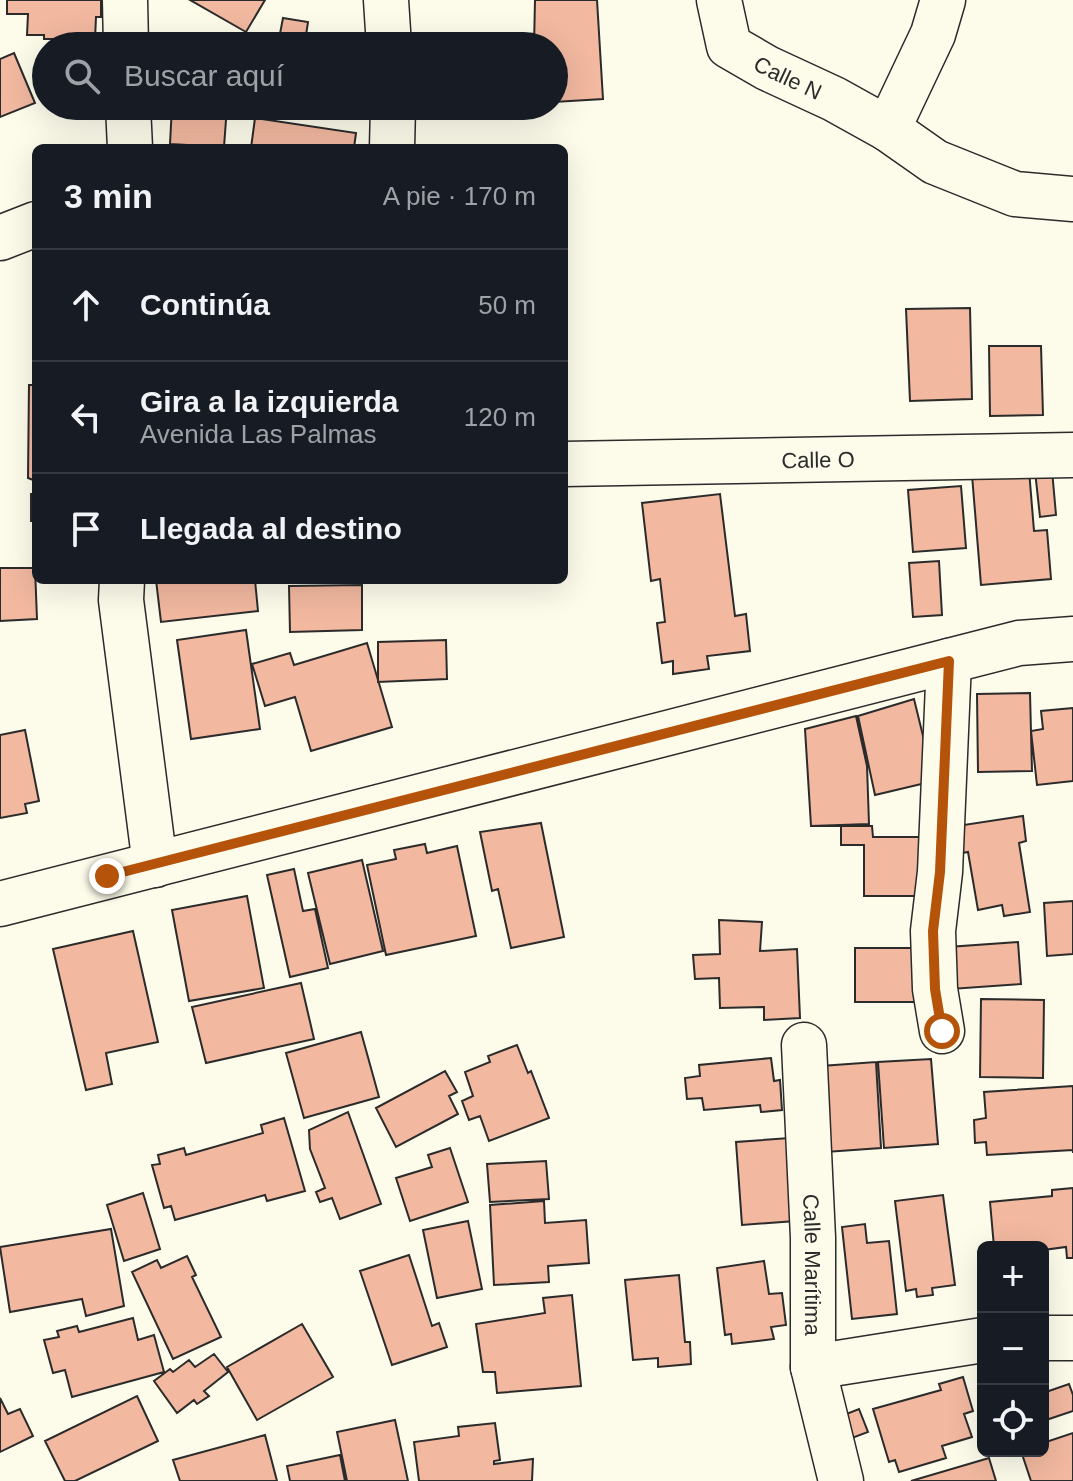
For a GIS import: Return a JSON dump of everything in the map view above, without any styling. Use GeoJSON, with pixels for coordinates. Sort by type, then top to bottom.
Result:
{"type":"FeatureCollection","features":[{"type":"Feature","properties":{"kind":"street"},"geometry":{"type":"LineString","coordinates":[[125,0],[126,32]]}},
{"type":"Feature","properties":{"kind":"street"},"geometry":{"type":"LineString","coordinates":[[386,0],[388,32]]}},
{"type":"Feature","properties":{"kind":"street","name":"Calle N"},"geometry":{"type":"LineString","coordinates":[[719,0],[729,46],[767,68],[834,99],[888,129],[935,162],[1015,194],[1073,199]]}},
{"type":"Feature","properties":{"kind":"street"},"geometry":{"type":"LineString","coordinates":[[888,129],[933,34],[943,0]]}},
{"type":"Feature","properties":{"kind":"street"},"geometry":{"type":"LineString","coordinates":[[129,120],[130,144]]}},
{"type":"Feature","properties":{"kind":"street"},"geometry":{"type":"LineString","coordinates":[[392,144],[393,120]]}},
{"type":"Feature","properties":{"kind":"street"},"geometry":{"type":"LineString","coordinates":[[0,238],[32,226]]}},
{"type":"Feature","properties":{"kind":"street","name":"Calle O"},"geometry":{"type":"LineString","coordinates":[[568,464],[1073,455]]}},
{"type":"Feature","properties":{"kind":"street"},"geometry":{"type":"LineString","coordinates":[[122,584],[121,600],[155,865]]}},
{"type":"Feature","properties":{"kind":"street"},"geometry":{"type":"LineString","coordinates":[[0,904],[1019,643],[1073,639]]}},
{"type":"Feature","properties":{"kind":"street"},"geometry":{"type":"LineString","coordinates":[[942,1031],[935,989],[933,931],[940,872],[949,661]]}},
{"type":"Feature","properties":{"kind":"street","name":"Calle Marítima"},"geometry":{"type":"LineString","coordinates":[[804,1045],[813,1238],[813,1367],[841,1481]]}},
{"type":"Feature","properties":{"kind":"street"},"geometry":{"type":"LineString","coordinates":[[1049,1338],[1073,1338]]}},
{"type":"Feature","properties":{"kind":"street"},"geometry":{"type":"LineString","coordinates":[[813,1367],[977,1341]]}},
{"type":"Feature","properties":{"kind":"building"},"geometry":{"type":"Polygon","coordinates":[[[7,0],[101,0],[101,17],[96,17],[95,32],[32,32],[32,35],[27,35],[28,14],[7,14],[7,0]]]}},
{"type":"Feature","properties":{"kind":"building"},"geometry":{"type":"Polygon","coordinates":[[[190,0],[265,0],[246,32],[190,0]]]}},
{"type":"Feature","properties":{"kind":"building"},"geometry":{"type":"Polygon","coordinates":[[[535,0],[597,0],[603,99],[568,101],[568,32],[534,32],[535,0]]]}},
{"type":"Feature","properties":{"kind":"building"},"geometry":{"type":"Polygon","coordinates":[[[283,18],[308,22],[306,32],[280,32],[283,18]]]}},
{"type":"Feature","properties":{"kind":"building"},"geometry":{"type":"Polygon","coordinates":[[[14,53],[32,96],[32,104],[0,117],[0,59],[14,53]]]}},
{"type":"Feature","properties":{"kind":"building"},"geometry":{"type":"Polygon","coordinates":[[[171,120],[226,120],[224,144],[170,144],[171,120]]]}},
{"type":"Feature","properties":{"kind":"building"},"geometry":{"type":"Polygon","coordinates":[[[255,120],[356,133],[355,144],[252,144],[255,120]]]}},
{"type":"Feature","properties":{"kind":"building"},"geometry":{"type":"Polygon","coordinates":[[[970,308],[972,399],[910,401],[906,309],[970,308]]]}},
{"type":"Feature","properties":{"kind":"building"},"geometry":{"type":"Polygon","coordinates":[[[989,346],[1041,346],[1043,415],[990,416],[989,346]]]}},
{"type":"Feature","properties":{"kind":"building"},"geometry":{"type":"Polygon","coordinates":[[[29,385],[32,385],[32,480],[28,478],[29,385]]]}},
{"type":"Feature","properties":{"kind":"building"},"geometry":{"type":"Polygon","coordinates":[[[1029,470],[1034,531],[1047,530],[1051,579],[981,585],[972,475],[1029,470]]]}},
{"type":"Feature","properties":{"kind":"building"},"geometry":{"type":"Polygon","coordinates":[[[1052,470],[1056,515],[1040,517],[1035,471],[1052,470]]]}},
{"type":"Feature","properties":{"kind":"building"},"geometry":{"type":"Polygon","coordinates":[[[961,486],[966,548],[913,552],[908,490],[961,486]]]}},
{"type":"Feature","properties":{"kind":"building"},"geometry":{"type":"Polygon","coordinates":[[[720,494],[735,616],[746,614],[750,651],[707,656],[709,669],[673,674],[673,661],[662,663],[657,623],[665,622],[660,579],[651,581],[642,503],[720,494]]]}},
{"type":"Feature","properties":{"kind":"building"},"geometry":{"type":"Polygon","coordinates":[[[939,561],[942,615],[913,617],[909,563],[939,561]]]}},
{"type":"Feature","properties":{"kind":"building"},"geometry":{"type":"Polygon","coordinates":[[[0,568],[32,568],[37,619],[0,621],[0,568]]]}},
{"type":"Feature","properties":{"kind":"building"},"geometry":{"type":"Polygon","coordinates":[[[156,584],[255,584],[258,611],[161,622],[156,584]]]}},
{"type":"Feature","properties":{"kind":"building"},"geometry":{"type":"Polygon","coordinates":[[[362,585],[362,630],[290,632],[289,586],[362,585]]]}},
{"type":"Feature","properties":{"kind":"building"},"geometry":{"type":"Polygon","coordinates":[[[246,630],[260,729],[191,739],[177,640],[246,630]]]}},
{"type":"Feature","properties":{"kind":"building"},"geometry":{"type":"Polygon","coordinates":[[[446,640],[447,679],[378,682],[378,642],[446,640]]]}},
{"type":"Feature","properties":{"kind":"building"},"geometry":{"type":"Polygon","coordinates":[[[367,643],[392,727],[311,751],[295,697],[265,706],[252,664],[290,653],[294,665],[367,643]]]}},
{"type":"Feature","properties":{"kind":"building"},"geometry":{"type":"Polygon","coordinates":[[[1030,693],[1032,771],[978,772],[977,694],[1030,693]]]}},
{"type":"Feature","properties":{"kind":"building"},"geometry":{"type":"Polygon","coordinates":[[[914,699],[934,781],[875,795],[858,716],[914,699]]]}},
{"type":"Feature","properties":{"kind":"building"},"geometry":{"type":"Polygon","coordinates":[[[1073,708],[1073,781],[1037,785],[1031,731],[1043,729],[1041,711],[1073,708]]]}},
{"type":"Feature","properties":{"kind":"building"},"geometry":{"type":"Polygon","coordinates":[[[856,716],[867,766],[869,824],[811,826],[805,729],[856,716]]]}},
{"type":"Feature","properties":{"kind":"building"},"geometry":{"type":"Polygon","coordinates":[[[25,730],[39,801],[25,804],[27,813],[0,818],[0,735],[25,730]]]}},
{"type":"Feature","properties":{"kind":"building"},"geometry":{"type":"Polygon","coordinates":[[[1023,816],[1026,841],[1019,843],[1030,912],[1004,916],[1002,905],[978,910],[968,852],[962,853],[957,826],[1023,816]]]}},
{"type":"Feature","properties":{"kind":"building"},"geometry":{"type":"Polygon","coordinates":[[[541,823],[564,937],[511,948],[498,889],[492,891],[480,832],[541,823]]]}},
{"type":"Feature","properties":{"kind":"building"},"geometry":{"type":"Polygon","coordinates":[[[841,826],[872,826],[873,837],[925,837],[926,896],[864,896],[864,845],[841,845],[841,826]]]}},
{"type":"Feature","properties":{"kind":"building"},"geometry":{"type":"Polygon","coordinates":[[[425,844],[427,853],[457,846],[476,936],[386,955],[367,865],[396,859],[394,850],[425,844]]]}},
{"type":"Feature","properties":{"kind":"building"},"geometry":{"type":"Polygon","coordinates":[[[362,860],[383,951],[330,964],[308,873],[362,860]]]}},
{"type":"Feature","properties":{"kind":"building"},"geometry":{"type":"Polygon","coordinates":[[[294,869],[303,911],[315,909],[328,968],[290,977],[267,875],[294,869]]]}},
{"type":"Feature","properties":{"kind":"building"},"geometry":{"type":"Polygon","coordinates":[[[247,896],[264,988],[189,1001],[172,910],[247,896]]]}},
{"type":"Feature","properties":{"kind":"building"},"geometry":{"type":"Polygon","coordinates":[[[1073,901],[1073,954],[1047,956],[1044,903],[1073,901]]]}},
{"type":"Feature","properties":{"kind":"building"},"geometry":{"type":"Polygon","coordinates":[[[719,920],[762,922],[760,951],[797,949],[800,1018],[764,1020],[764,1007],[720,1008],[719,978],[695,979],[693,955],[720,954],[719,920]]]}},
{"type":"Feature","properties":{"kind":"building"},"geometry":{"type":"Polygon","coordinates":[[[133,931],[158,1042],[106,1053],[112,1084],[86,1090],[53,949],[133,931]]]}},
{"type":"Feature","properties":{"kind":"building"},"geometry":{"type":"Polygon","coordinates":[[[1018,942],[1021,984],[951,989],[948,947],[1018,942]]]}},
{"type":"Feature","properties":{"kind":"building"},"geometry":{"type":"Polygon","coordinates":[[[855,948],[918,948],[918,1002],[855,1002],[855,948]]]}},
{"type":"Feature","properties":{"kind":"building"},"geometry":{"type":"Polygon","coordinates":[[[301,983],[314,1039],[206,1063],[192,1007],[301,983]]]}},
{"type":"Feature","properties":{"kind":"building"},"geometry":{"type":"Polygon","coordinates":[[[981,999],[1044,1000],[1043,1078],[980,1077],[981,999]]]}},
{"type":"Feature","properties":{"kind":"building"},"geometry":{"type":"Polygon","coordinates":[[[361,1032],[379,1097],[304,1118],[286,1053],[361,1032]]]}},
{"type":"Feature","properties":{"kind":"building"},"geometry":{"type":"Polygon","coordinates":[[[517,1045],[549,1118],[489,1141],[480,1116],[469,1120],[462,1101],[473,1096],[465,1072],[490,1062],[488,1056],[517,1045]]]}},
{"type":"Feature","properties":{"kind":"building"},"geometry":{"type":"Polygon","coordinates":[[[771,1058],[774,1081],[780,1080],[782,1110],[761,1112],[760,1105],[704,1110],[702,1098],[687,1099],[685,1078],[700,1076],[699,1065],[771,1058]]]}},
{"type":"Feature","properties":{"kind":"building"},"geometry":{"type":"Polygon","coordinates":[[[931,1059],[938,1144],[884,1148],[878,1062],[931,1059]]]}},
{"type":"Feature","properties":{"kind":"building"},"geometry":{"type":"Polygon","coordinates":[[[876,1062],[881,1148],[826,1152],[821,1066],[876,1062]]]}},
{"type":"Feature","properties":{"kind":"building"},"geometry":{"type":"Polygon","coordinates":[[[445,1071],[457,1092],[449,1096],[458,1114],[396,1147],[376,1108],[445,1071]]]}},
{"type":"Feature","properties":{"kind":"building"},"geometry":{"type":"Polygon","coordinates":[[[1073,1086],[1073,1150],[987,1155],[986,1142],[975,1143],[974,1120],[986,1118],[984,1092],[1073,1086]]]}},
{"type":"Feature","properties":{"kind":"building"},"geometry":{"type":"Polygon","coordinates":[[[348,1112],[381,1204],[340,1219],[332,1198],[320,1202],[316,1192],[325,1188],[310,1149],[309,1130],[348,1112]]]}},
{"type":"Feature","properties":{"kind":"building"},"geometry":{"type":"Polygon","coordinates":[[[284,1118],[305,1191],[267,1201],[265,1195],[175,1220],[171,1206],[164,1208],[152,1165],[160,1164],[158,1155],[184,1148],[186,1155],[263,1133],[261,1125],[284,1118]]]}},
{"type":"Feature","properties":{"kind":"building"},"geometry":{"type":"Polygon","coordinates":[[[803,1137],[809,1220],[742,1225],[736,1142],[803,1137]]]}},
{"type":"Feature","properties":{"kind":"building"},"geometry":{"type":"Polygon","coordinates":[[[450,1148],[468,1202],[410,1221],[396,1178],[432,1167],[428,1155],[450,1148]]]}},
{"type":"Feature","properties":{"kind":"building"},"geometry":{"type":"Polygon","coordinates":[[[546,1161],[549,1199],[490,1202],[487,1164],[546,1161]]]}},
{"type":"Feature","properties":{"kind":"building"},"geometry":{"type":"Polygon","coordinates":[[[1073,1188],[1073,1258],[1067,1258],[1066,1247],[1049,1249],[1049,1241],[993,1241],[990,1202],[1052,1196],[1052,1190],[1073,1188]]]}},
{"type":"Feature","properties":{"kind":"building"},"geometry":{"type":"Polygon","coordinates":[[[143,1193],[160,1249],[124,1261],[107,1205],[143,1193]]]}},
{"type":"Feature","properties":{"kind":"building"},"geometry":{"type":"Polygon","coordinates":[[[943,1195],[955,1285],[932,1288],[933,1295],[917,1297],[916,1289],[906,1291],[895,1201],[943,1195]]]}},
{"type":"Feature","properties":{"kind":"building"},"geometry":{"type":"Polygon","coordinates":[[[544,1201],[545,1223],[586,1220],[589,1263],[548,1266],[549,1282],[494,1285],[490,1205],[544,1201]]]}},
{"type":"Feature","properties":{"kind":"building"},"geometry":{"type":"Polygon","coordinates":[[[468,1221],[482,1289],[437,1298],[423,1230],[468,1221]]]}},
{"type":"Feature","properties":{"kind":"building"},"geometry":{"type":"Polygon","coordinates":[[[865,1224],[867,1243],[889,1241],[897,1314],[852,1319],[842,1227],[865,1224]]]}},
{"type":"Feature","properties":{"kind":"building"},"geometry":{"type":"Polygon","coordinates":[[[111,1229],[124,1306],[86,1316],[82,1299],[10,1312],[0,1247],[111,1229]]]}},
{"type":"Feature","properties":{"kind":"building"},"geometry":{"type":"Polygon","coordinates":[[[409,1255],[432,1326],[439,1323],[447,1347],[392,1365],[360,1271],[409,1255]]]}},
{"type":"Feature","properties":{"kind":"building"},"geometry":{"type":"Polygon","coordinates":[[[187,1256],[196,1275],[192,1277],[221,1337],[173,1359],[132,1272],[157,1260],[161,1268],[187,1256]]]}},
{"type":"Feature","properties":{"kind":"building"},"geometry":{"type":"Polygon","coordinates":[[[764,1261],[769,1294],[782,1293],[786,1325],[771,1327],[774,1339],[732,1344],[731,1334],[725,1335],[717,1268],[764,1261]]]}},
{"type":"Feature","properties":{"kind":"building"},"geometry":{"type":"Polygon","coordinates":[[[679,1275],[685,1342],[690,1342],[691,1364],[658,1367],[658,1358],[633,1360],[625,1280],[679,1275]]]}},
{"type":"Feature","properties":{"kind":"building"},"geometry":{"type":"Polygon","coordinates":[[[572,1295],[581,1386],[497,1393],[495,1372],[483,1372],[476,1324],[545,1313],[543,1298],[572,1295]]]}},
{"type":"Feature","properties":{"kind":"building"},"geometry":{"type":"Polygon","coordinates":[[[133,1318],[138,1340],[154,1335],[164,1372],[72,1397],[65,1370],[53,1373],[44,1340],[59,1337],[57,1331],[77,1326],[79,1332],[133,1318]]]}},
{"type":"Feature","properties":{"kind":"building"},"geometry":{"type":"Polygon","coordinates":[[[302,1324],[333,1377],[257,1420],[227,1367],[302,1324]]]}},
{"type":"Feature","properties":{"kind":"building"},"geometry":{"type":"Polygon","coordinates":[[[214,1354],[228,1372],[204,1391],[209,1396],[197,1404],[194,1400],[177,1413],[154,1381],[189,1360],[195,1367],[214,1354]]]}},
{"type":"Feature","properties":{"kind":"building"},"geometry":{"type":"Polygon","coordinates":[[[963,1377],[973,1411],[964,1414],[972,1437],[942,1446],[946,1458],[899,1472],[895,1460],[889,1462],[873,1409],[941,1390],[939,1384],[963,1377]]]}},
{"type":"Feature","properties":{"kind":"building"},"geometry":{"type":"Polygon","coordinates":[[[1069,1384],[1073,1411],[1049,1419],[1049,1391],[1069,1384]]]}},
{"type":"Feature","properties":{"kind":"building"},"geometry":{"type":"Polygon","coordinates":[[[137,1396],[158,1441],[75,1481],[65,1481],[45,1441],[137,1396]]]}},
{"type":"Feature","properties":{"kind":"building"},"geometry":{"type":"Polygon","coordinates":[[[0,1398],[8,1414],[20,1409],[33,1436],[0,1452],[0,1398]]]}},
{"type":"Feature","properties":{"kind":"building"},"geometry":{"type":"Polygon","coordinates":[[[859,1409],[868,1432],[844,1441],[836,1418],[859,1409]]]}},
{"type":"Feature","properties":{"kind":"building"},"geometry":{"type":"Polygon","coordinates":[[[395,1420],[408,1481],[347,1481],[337,1432],[395,1420]]]}},
{"type":"Feature","properties":{"kind":"building"},"geometry":{"type":"Polygon","coordinates":[[[495,1423],[500,1460],[494,1461],[494,1464],[533,1459],[532,1481],[419,1481],[414,1442],[459,1436],[458,1427],[495,1423]]]}},
{"type":"Feature","properties":{"kind":"building"},"geometry":{"type":"Polygon","coordinates":[[[1073,1433],[1073,1481],[1031,1481],[1023,1457],[1049,1457],[1049,1441],[1073,1433]]]}},
{"type":"Feature","properties":{"kind":"building"},"geometry":{"type":"Polygon","coordinates":[[[265,1435],[277,1481],[180,1481],[173,1460],[265,1435]]]}},
{"type":"Feature","properties":{"kind":"building"},"geometry":{"type":"Polygon","coordinates":[[[340,1455],[345,1481],[290,1481],[287,1466],[340,1455]]]}},
{"type":"Feature","properties":{"kind":"building"},"geometry":{"type":"Polygon","coordinates":[[[989,1458],[996,1481],[911,1481],[989,1458]]]}},
{"type":"Feature","properties":{"kind":"route"},"geometry":{"type":"LineString","coordinates":[[107,876],[949,661],[940,872],[933,931],[935,989],[942,1031]]}}]}
